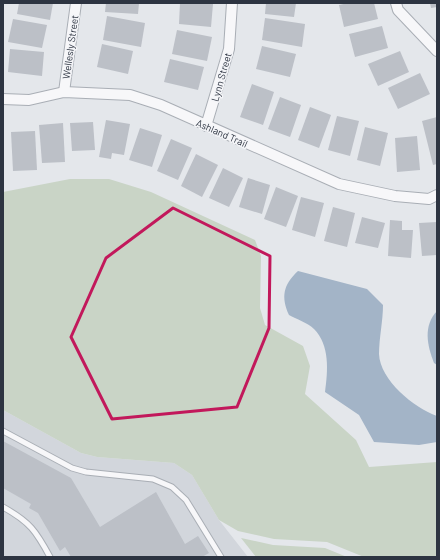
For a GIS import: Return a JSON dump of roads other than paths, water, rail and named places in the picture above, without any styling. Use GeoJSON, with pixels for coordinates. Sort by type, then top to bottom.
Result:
{"type":"FeatureCollection","features":[{"type":"Feature","properties":{"kind":"street","name":"Wellesly Street"},"geometry":{"type":"LineString","coordinates":[[64,92],[76,3]]}},
{"type":"Feature","properties":{"kind":"street","name":"Lynn Street"},"geometry":{"type":"LineString","coordinates":[[206,126],[229,49],[232,3]]}},
{"type":"Feature","properties":{"kind":"street"},"geometry":{"type":"LineString","coordinates":[[396,3],[398,10],[437,51]]}},
{"type":"Feature","properties":{"kind":"street","name":"Ashland Trail"},"geometry":{"type":"LineString","coordinates":[[3,99],[29,100],[64,92],[130,95],[162,105],[206,126],[339,184],[394,196],[429,199],[437,195]]}},
{"type":"Feature","properties":{"kind":"lane"},"geometry":{"type":"LineString","coordinates":[[3,431],[72,468],[86,472],[153,478],[172,487],[186,500],[221,557]]}},
{"type":"Feature","properties":{"kind":"lane"},"geometry":{"type":"LineString","coordinates":[[3,507],[21,517],[34,529],[50,557]]}},
{"type":"Feature","properties":{"kind":"water"},"geometry":{"type":"Polygon","coordinates":[[[298,271],[367,289],[383,305],[379,348],[381,364],[385,374],[400,392],[418,407],[437,416],[437,442],[419,445],[374,442],[359,415],[325,392],[327,359],[323,343],[314,329],[289,315],[286,309],[284,297],[286,286],[298,271]]]}},
{"type":"Feature","properties":{"kind":"water"},"geometry":{"type":"Polygon","coordinates":[[[437,311],[437,365],[434,363],[428,343],[428,329],[437,311]]]}}]}
